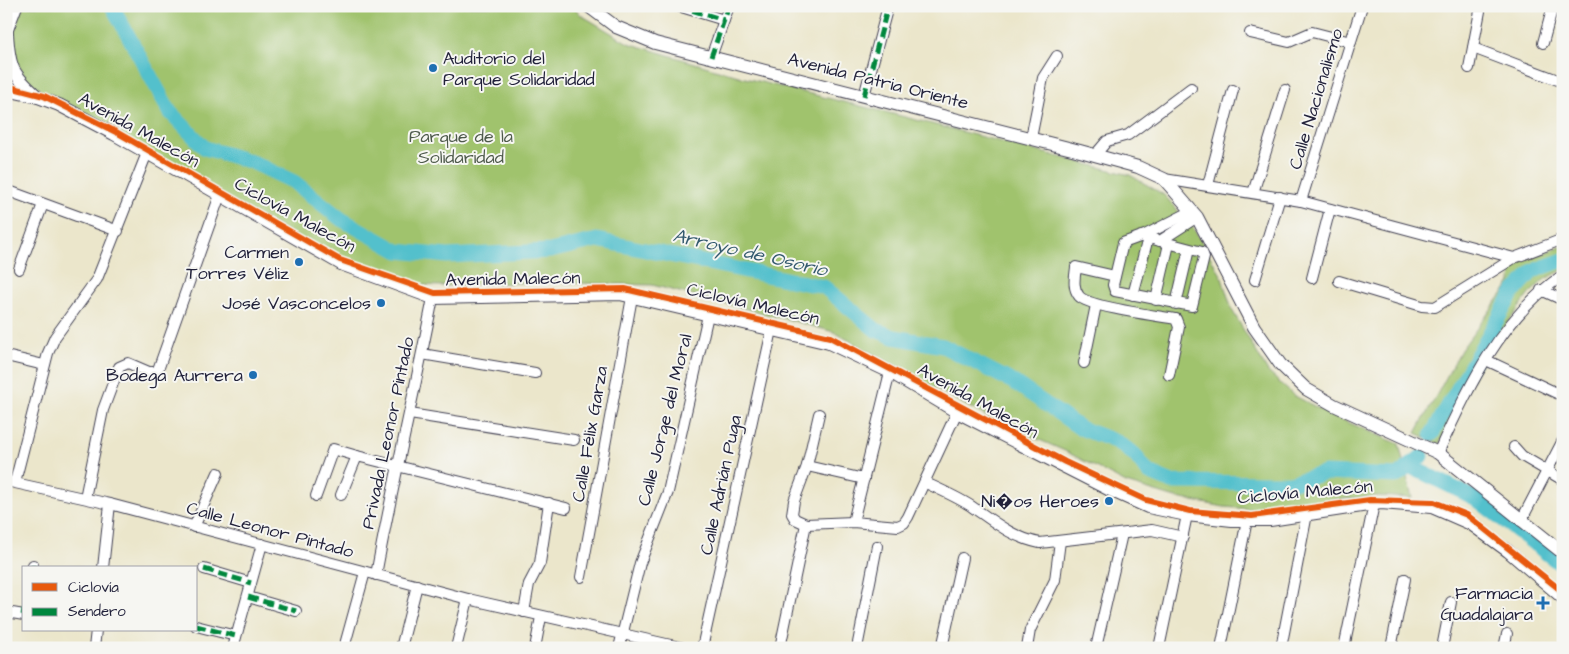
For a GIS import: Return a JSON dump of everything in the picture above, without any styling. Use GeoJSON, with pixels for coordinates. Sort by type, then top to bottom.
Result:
{"type":"FeatureCollection","features":[{"type":"Feature","properties":{"kind":"street"},"geometry":{"type":"LineString","coordinates":[[16,6],[7,34],[8,56],[12,69],[38,97]]}},
{"type":"Feature","properties":{"kind":"street","name":"Avenida Patria Oriente"},"geometry":{"type":"LineString","coordinates":[[588,6],[616,27],[655,42],[1096,155],[1138,167],[1164,179],[1301,201],[1514,258]]}},
{"type":"Feature","properties":{"kind":"street"},"geometry":{"type":"LineString","coordinates":[[678,6],[724,20]]}},
{"type":"Feature","properties":{"kind":"street"},"geometry":{"type":"LineString","coordinates":[[711,57],[729,6]]}},
{"type":"Feature","properties":{"kind":"street"},"geometry":{"type":"LineString","coordinates":[[864,96],[888,6]]}},
{"type":"Feature","properties":{"kind":"street","name":"Calle Nacionalismo"},"geometry":{"type":"LineString","coordinates":[[1301,201],[1362,6]]}},
{"type":"Feature","properties":{"kind":"street"},"geometry":{"type":"LineString","coordinates":[[1469,68],[1481,6]]}},
{"type":"Feature","properties":{"kind":"street"},"geometry":{"type":"LineString","coordinates":[[1543,43],[1554,6]]}},
{"type":"Feature","properties":{"kind":"street"},"geometry":{"type":"LineString","coordinates":[[1250,33],[1289,42],[1312,32],[1351,42]]}},
{"type":"Feature","properties":{"kind":"street"},"geometry":{"type":"LineString","coordinates":[[1473,48],[1563,82]]}},
{"type":"Feature","properties":{"kind":"street"},"geometry":{"type":"LineString","coordinates":[[1031,138],[1043,78],[1057,56]]}},
{"type":"Feature","properties":{"kind":"street"},"geometry":{"type":"LineString","coordinates":[[1096,155],[1108,141],[1128,135],[1191,88]]}},
{"type":"Feature","properties":{"kind":"street","name":"Avenida Malecón"},"geometry":{"type":"LineString","coordinates":[[6,90],[38,97],[59,105],[341,264],[433,298],[620,294],[829,343],[890,372],[957,412],[1148,507],[1187,515],[1247,520],[1270,520],[1374,504],[1432,507],[1452,514],[1471,524],[1508,551],[1563,598]]}},
{"type":"Feature","properties":{"kind":"street"},"geometry":{"type":"LineString","coordinates":[[1208,185],[1233,90]]}},
{"type":"Feature","properties":{"kind":"street"},"geometry":{"type":"LineString","coordinates":[[1253,193],[1285,90]]}},
{"type":"Feature","properties":{"kind":"street"},"geometry":{"type":"LineString","coordinates":[[10,482],[44,365],[55,337],[97,279],[118,231],[147,153]]}},
{"type":"Feature","properties":{"kind":"street","name":"Avenida Patria Oriente"},"geometry":{"type":"LineString","coordinates":[[1164,179],[1195,214],[1254,327],[1280,364],[1306,389],[1334,405],[1438,453],[1563,553]]}},
{"type":"Feature","properties":{"kind":"street"},"geometry":{"type":"LineString","coordinates":[[6,190],[118,231]]}},
{"type":"Feature","properties":{"kind":"street"},"geometry":{"type":"LineString","coordinates":[[85,498],[103,410],[119,367],[128,363],[149,372],[156,372],[159,367],[220,195]]}},
{"type":"Feature","properties":{"kind":"street"},"geometry":{"type":"LineString","coordinates":[[1256,280],[1280,197]]}},
{"type":"Feature","properties":{"kind":"street"},"geometry":{"type":"LineString","coordinates":[[19,270],[44,204]]}},
{"type":"Feature","properties":{"kind":"street"},"geometry":{"type":"LineString","coordinates":[[1312,278],[1330,209]]}},
{"type":"Feature","properties":{"kind":"street"},"geometry":{"type":"LineString","coordinates":[[1144,237],[1202,252],[1204,257],[1194,303],[1190,307],[1115,291],[1113,285],[1123,243],[1171,228],[1195,214]]}},
{"type":"Feature","properties":{"kind":"street"},"geometry":{"type":"LineString","coordinates":[[1156,300],[1164,242],[1171,228]]}},
{"type":"Feature","properties":{"kind":"street"},"geometry":{"type":"LineString","coordinates":[[1133,295],[1144,237]]}},
{"type":"Feature","properties":{"kind":"street"},"geometry":{"type":"LineString","coordinates":[[1339,281],[1432,308],[1514,258],[1563,239]]}},
{"type":"Feature","properties":{"kind":"street"},"geometry":{"type":"LineString","coordinates":[[1176,304],[1189,249]]}},
{"type":"Feature","properties":{"kind":"street"},"geometry":{"type":"LineString","coordinates":[[1115,276],[1076,266],[1074,282],[1078,295],[1085,301],[1096,304],[1176,319],[1179,327],[1169,375]]}},
{"type":"Feature","properties":{"kind":"street"},"geometry":{"type":"LineString","coordinates":[[1438,453],[1468,390],[1504,332],[1541,290],[1563,274]]}},
{"type":"Feature","properties":{"kind":"street"},"geometry":{"type":"LineString","coordinates":[[1541,290],[1563,300]]}},
{"type":"Feature","properties":{"kind":"street","name":"Calle Félix Garza"},"geometry":{"type":"LineString","coordinates":[[581,577],[632,297]]}},
{"type":"Feature","properties":{"kind":"street","name":"Privada Leonor Pintado"},"geometry":{"type":"LineString","coordinates":[[376,575],[396,466],[410,414],[433,298]]}},
{"type":"Feature","properties":{"kind":"street"},"geometry":{"type":"LineString","coordinates":[[1084,363],[1096,304]]}},
{"type":"Feature","properties":{"kind":"street","name":"Calle Jorge del Moral"},"geometry":{"type":"LineString","coordinates":[[619,648],[640,563],[668,492],[708,315]]}},
{"type":"Feature","properties":{"kind":"street","name":"Calle Adrián Puga"},"geometry":{"type":"LineString","coordinates":[[702,648],[772,330]]}},
{"type":"Feature","properties":{"kind":"street"},"geometry":{"type":"LineString","coordinates":[[422,354],[535,373]]}},
{"type":"Feature","properties":{"kind":"street"},"geometry":{"type":"LineString","coordinates":[[6,356],[44,365]]}},
{"type":"Feature","properties":{"kind":"street"},"geometry":{"type":"LineString","coordinates":[[1486,360],[1563,396]]}},
{"type":"Feature","properties":{"kind":"street"},"geometry":{"type":"LineString","coordinates":[[853,522],[890,372]]}},
{"type":"Feature","properties":{"kind":"street"},"geometry":{"type":"LineString","coordinates":[[820,414],[794,501],[792,514],[798,522],[806,524],[853,522],[898,526],[904,524],[926,483],[957,412]]}},
{"type":"Feature","properties":{"kind":"street"},"geometry":{"type":"LineString","coordinates":[[410,414],[574,440]]}},
{"type":"Feature","properties":{"kind":"street"},"geometry":{"type":"LineString","coordinates":[[1521,521],[1562,442]]}},
{"type":"Feature","properties":{"kind":"street"},"geometry":{"type":"LineString","coordinates":[[1514,448],[1522,456],[1563,480]]}},
{"type":"Feature","properties":{"kind":"street"},"geometry":{"type":"LineString","coordinates":[[316,496],[333,449],[566,508]]}},
{"type":"Feature","properties":{"kind":"street"},"geometry":{"type":"LineString","coordinates":[[341,495],[357,456]]}},
{"type":"Feature","properties":{"kind":"street"},"geometry":{"type":"LineString","coordinates":[[806,466],[864,479]]}},
{"type":"Feature","properties":{"kind":"street"},"geometry":{"type":"LineString","coordinates":[[194,526],[218,473]]}},
{"type":"Feature","properties":{"kind":"street","name":"Calle Leonor Pintado"},"geometry":{"type":"LineString","coordinates":[[10,482],[110,504],[541,617],[684,648]]}},
{"type":"Feature","properties":{"kind":"street"},"geometry":{"type":"LineString","coordinates":[[926,483],[969,505],[994,523],[1026,540],[1040,543],[1152,530],[1183,537]]}},
{"type":"Feature","properties":{"kind":"street"},"geometry":{"type":"LineString","coordinates":[[103,566],[110,504]]}},
{"type":"Feature","properties":{"kind":"street"},"geometry":{"type":"LineString","coordinates":[[524,612],[529,584],[540,563],[549,504]]}},
{"type":"Feature","properties":{"kind":"street"},"geometry":{"type":"LineString","coordinates":[[1344,648],[1374,504]]}},
{"type":"Feature","properties":{"kind":"street"},"geometry":{"type":"LineString","coordinates":[[1281,648],[1307,514]]}},
{"type":"Feature","properties":{"kind":"street"},"geometry":{"type":"LineString","coordinates":[[1159,648],[1187,515]]}},
{"type":"Feature","properties":{"kind":"street"},"geometry":{"type":"LineString","coordinates":[[1221,648],[1247,520]]}},
{"type":"Feature","properties":{"kind":"street"},"geometry":{"type":"LineString","coordinates":[[780,648],[806,524]]}},
{"type":"Feature","properties":{"kind":"street"},"geometry":{"type":"LineString","coordinates":[[1096,648],[1122,534]]}},
{"type":"Feature","properties":{"kind":"street"},"geometry":{"type":"LineString","coordinates":[[1026,648],[1030,630],[1055,580],[1060,541]]}},
{"type":"Feature","properties":{"kind":"street"},"geometry":{"type":"LineString","coordinates":[[233,648],[262,544]]}},
{"type":"Feature","properties":{"kind":"street"},"geometry":{"type":"LineString","coordinates":[[857,648],[877,546]]}},
{"type":"Feature","properties":{"kind":"street"},"geometry":{"type":"LineString","coordinates":[[942,648],[962,558]]}},
{"type":"Feature","properties":{"kind":"street"},"geometry":{"type":"LineString","coordinates":[[204,569],[251,583]]}},
{"type":"Feature","properties":{"kind":"street"},"geometry":{"type":"LineString","coordinates":[[344,648],[365,572]]}},
{"type":"Feature","properties":{"kind":"street"},"geometry":{"type":"LineString","coordinates":[[1391,648],[1405,579]]}},
{"type":"Feature","properties":{"kind":"street"},"geometry":{"type":"LineString","coordinates":[[401,648],[417,585]]}},
{"type":"Feature","properties":{"kind":"street"},"geometry":{"type":"LineString","coordinates":[[248,597],[296,611]]}},
{"type":"Feature","properties":{"kind":"street"},"geometry":{"type":"LineString","coordinates":[[456,648],[468,599]]}},
{"type":"Feature","properties":{"kind":"street"},"geometry":{"type":"LineString","coordinates":[[1442,648],[1451,602]]}},
{"type":"Feature","properties":{"kind":"street"},"geometry":{"type":"LineString","coordinates":[[6,612],[22,613]]}},
{"type":"Feature","properties":{"kind":"street"},"geometry":{"type":"LineString","coordinates":[[535,648],[541,617]]}},
{"type":"Feature","properties":{"kind":"street"},"geometry":{"type":"LineString","coordinates":[[198,626],[236,636]]}},
{"type":"Feature","properties":{"kind":"street"},"geometry":{"type":"LineString","coordinates":[[94,632],[94,648]]}},
{"type":"Feature","properties":{"kind":"street"},"geometry":{"type":"LineString","coordinates":[[1504,648],[1508,634]]}},
{"type":"Feature","properties":{"kind":"green space","name":"Parque de la Solidaridad"},"geometry":{"type":"Polygon","coordinates":[[[12,6],[573,6],[581,15],[628,43],[745,78],[1130,175],[1164,195],[1194,229],[1221,275],[1232,310],[1268,372],[1293,395],[1333,416],[1399,444],[1412,498],[1378,496],[1329,500],[1278,511],[1224,507],[1172,497],[1126,483],[1065,451],[991,419],[834,332],[652,285],[539,282],[441,286],[422,285],[358,270],[38,97],[6,46],[12,6]]]}},
{"type":"Feature","properties":{"kind":"green space"},"geometry":{"type":"Polygon","coordinates":[[[1563,245],[1563,270],[1545,279],[1529,294],[1488,350],[1439,444],[1416,433],[1461,350],[1511,282],[1512,266],[1563,245]]]}},
{"type":"Feature","properties":{"kind":"waterway","name":"Arroyo de Osorio"},"geometry":{"type":"LineString","coordinates":[[112,6],[170,112],[205,148],[252,162],[294,182],[341,219],[398,251],[447,256],[550,251],[597,240],[824,287],[876,330],[894,337],[943,346],[1015,383],[1080,428],[1117,442],[1134,454],[1148,472],[1172,482],[1290,483],[1325,473],[1397,476],[1422,456]]}},
{"type":"Feature","properties":{"kind":"waterway"},"geometry":{"type":"LineString","coordinates":[[1432,434],[1512,294],[1533,271],[1563,260]]}},
{"type":"Feature","properties":{"kind":"waterway"},"geometry":{"type":"LineString","coordinates":[[1409,466],[1475,498],[1563,566]]}},
{"type":"Feature","properties":{"kind":"marked path"},"geometry":{"type":"LineString","coordinates":[[678,6],[724,20]]}},
{"type":"Feature","properties":{"kind":"marked path"},"geometry":{"type":"LineString","coordinates":[[711,57],[729,6]]}},
{"type":"Feature","properties":{"kind":"marked path"},"geometry":{"type":"LineString","coordinates":[[864,96],[888,6]]}},
{"type":"Feature","properties":{"kind":"marked path"},"geometry":{"type":"LineString","coordinates":[[204,569],[251,583]]}},
{"type":"Feature","properties":{"kind":"marked path"},"geometry":{"type":"LineString","coordinates":[[248,597],[296,611]]}},
{"type":"Feature","properties":{"kind":"marked path"},"geometry":{"type":"LineString","coordinates":[[198,626],[236,636]]}},
{"type":"Feature","properties":{"kind":"cycle path","name":"Ciclovía Malecón"},"geometry":{"type":"LineString","coordinates":[[6,86],[44,96],[118,133],[340,260],[435,293],[625,289],[830,337],[1065,462],[1146,500],[1190,511],[1252,516],[1370,500],[1434,502],[1467,515],[1563,592]]}},
{"type":"Feature","properties":{"kind":"place","name":"Auditorio del Parque Solidaridad"},"geometry":{"type":"Point","coordinates":[433,68]}},
{"type":"Feature","properties":{"kind":"place","name":"Carmen Torres Véliz"},"geometry":{"type":"Point","coordinates":[299,262]}},
{"type":"Feature","properties":{"kind":"place","name":"José Vasconcelos"},"geometry":{"type":"Point","coordinates":[381,303]}},
{"type":"Feature","properties":{"kind":"place","name":"Bodega Aurrera"},"geometry":{"type":"Point","coordinates":[253,375]}},
{"type":"Feature","properties":{"kind":"place","name":"Ni�os Heroes"},"geometry":{"type":"Point","coordinates":[1109,501]}},
{"type":"Feature","properties":{"kind":"place","name":"Farmacia Guadalajara"},"geometry":{"type":"Point","coordinates":[1543,603]}}]}
